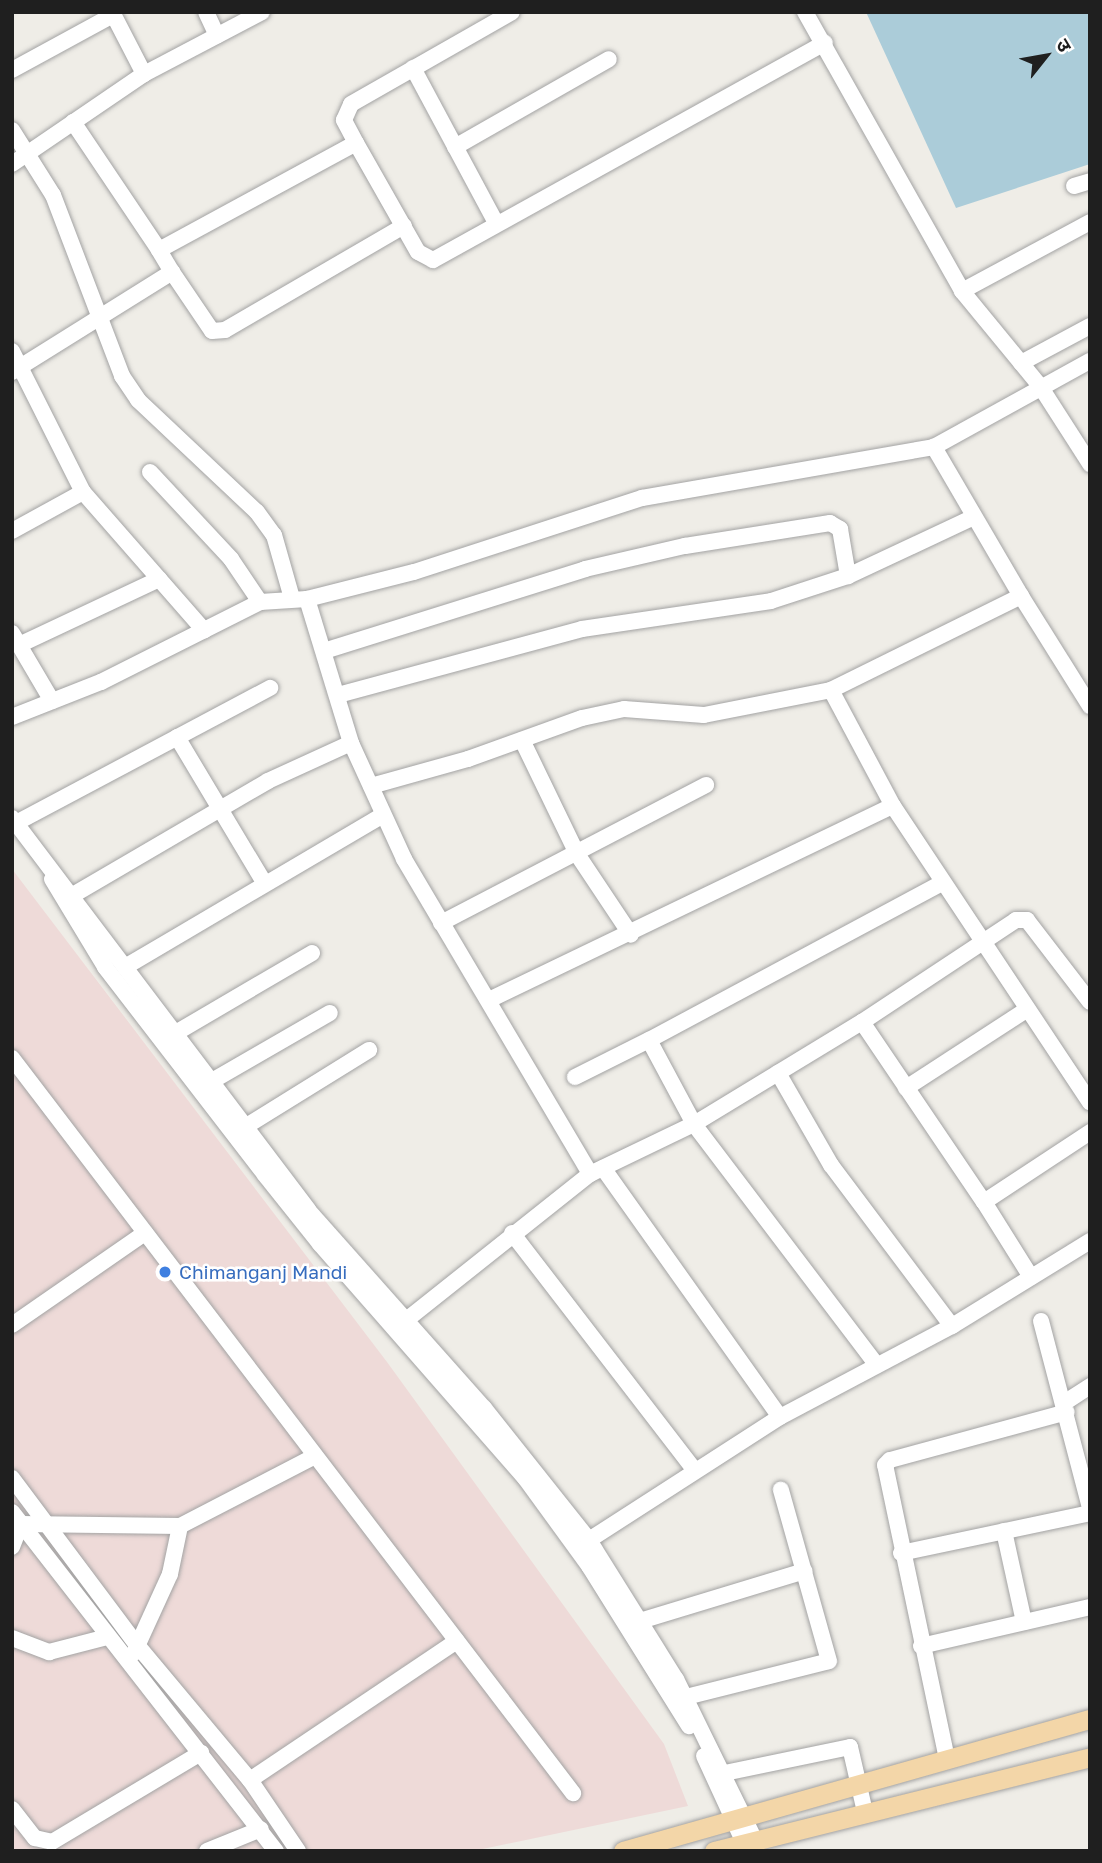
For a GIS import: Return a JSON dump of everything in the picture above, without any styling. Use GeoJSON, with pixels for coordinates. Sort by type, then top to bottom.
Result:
{"type":"FeatureCollection","features":[{"type":"Feature","properties":{"kind":"main road"},"geometry":{"type":"LineString","coordinates":[[623,1851],[1090,1719]]}},
{"type":"Feature","properties":{"kind":"main road"},"geometry":{"type":"LineString","coordinates":[[715,1851],[1090,1757]]}},
{"type":"Feature","properties":{"kind":"street"},"geometry":{"type":"LineString","coordinates":[[205,12],[217,36]]}},
{"type":"Feature","properties":{"kind":"street"},"geometry":{"type":"LineString","coordinates":[[12,164],[144,74],[262,12]]}},
{"type":"Feature","properties":{"kind":"street"},"geometry":{"type":"LineString","coordinates":[[512,12],[345,109],[344,120],[356,143],[427,260],[825,43]]}},
{"type":"Feature","properties":{"kind":"street"},"geometry":{"type":"LineString","coordinates":[[805,12],[825,43],[962,291],[1041,386],[1090,464]]}},
{"type":"Feature","properties":{"kind":"street"},"geometry":{"type":"LineString","coordinates":[[12,70],[113,14],[144,74]]}},
{"type":"Feature","properties":{"kind":"street"},"geometry":{"type":"LineString","coordinates":[[454,147],[609,59]]}},
{"type":"Feature","properties":{"kind":"street"},"geometry":{"type":"LineString","coordinates":[[412,68],[496,223]]}},
{"type":"Feature","properties":{"kind":"street"},"geometry":{"type":"LineString","coordinates":[[73,122],[212,331],[225,330],[404,226]]}},
{"type":"Feature","properties":{"kind":"street"},"geometry":{"type":"LineString","coordinates":[[12,130],[70,233],[98,321],[138,400],[257,512],[274,535],[324,651],[351,743],[383,814],[441,923],[596,1171],[779,1417]]}},
{"type":"Feature","properties":{"kind":"street"},"geometry":{"type":"LineString","coordinates":[[159,250],[356,143]]}},
{"type":"Feature","properties":{"kind":"street"},"geometry":{"type":"LineString","coordinates":[[962,291],[1090,222]]}},
{"type":"Feature","properties":{"kind":"street"},"geometry":{"type":"LineString","coordinates":[[16,370],[98,321],[172,272]]}},
{"type":"Feature","properties":{"kind":"street"},"geometry":{"type":"LineString","coordinates":[[1021,363],[1090,326]]}},
{"type":"Feature","properties":{"kind":"street"},"geometry":{"type":"LineString","coordinates":[[12,351],[16,370],[83,492],[204,630]]}},
{"type":"Feature","properties":{"kind":"street"},"geometry":{"type":"LineString","coordinates":[[12,716],[101,682],[260,602],[300,598],[414,572],[642,498],[934,447],[1090,360]]}},
{"type":"Feature","properties":{"kind":"street"},"geometry":{"type":"LineString","coordinates":[[934,447],[1021,596],[1090,706]]}},
{"type":"Feature","properties":{"kind":"street"},"geometry":{"type":"LineString","coordinates":[[150,472],[231,559],[260,602]]}},
{"type":"Feature","properties":{"kind":"street"},"geometry":{"type":"LineString","coordinates":[[12,531],[83,492]]}},
{"type":"Feature","properties":{"kind":"street"},"geometry":{"type":"LineString","coordinates":[[338,695],[528,641],[771,601],[848,576],[974,517]]}},
{"type":"Feature","properties":{"kind":"street"},"geometry":{"type":"LineString","coordinates":[[324,651],[585,569],[685,545],[830,523],[840,529],[848,576]]}},
{"type":"Feature","properties":{"kind":"street"},"geometry":{"type":"LineString","coordinates":[[52,701],[16,639],[159,579]]}},
{"type":"Feature","properties":{"kind":"street"},"geometry":{"type":"LineString","coordinates":[[372,786],[522,740],[582,718],[624,709],[704,715],[831,690],[1021,596]]}},
{"type":"Feature","properties":{"kind":"street"},"geometry":{"type":"LineString","coordinates":[[240,1130],[212,1081],[174,1034],[73,895],[45,864],[14,821],[270,688]]}},
{"type":"Feature","properties":{"kind":"street"},"geometry":{"type":"LineString","coordinates":[[831,690],[893,806],[980,942],[1090,1102]]}},
{"type":"Feature","properties":{"kind":"street"},"geometry":{"type":"LineString","coordinates":[[177,737],[264,884]]}},
{"type":"Feature","properties":{"kind":"street"},"geometry":{"type":"LineString","coordinates":[[522,740],[577,854],[631,935]]}},
{"type":"Feature","properties":{"kind":"street"},"geometry":{"type":"LineString","coordinates":[[73,895],[268,781],[351,743]]}},
{"type":"Feature","properties":{"kind":"street"},"geometry":{"type":"LineString","coordinates":[[441,923],[706,785]]}},
{"type":"Feature","properties":{"kind":"street"},"geometry":{"type":"LineString","coordinates":[[489,1000],[631,935],[893,806]]}},
{"type":"Feature","properties":{"kind":"street"},"geometry":{"type":"LineString","coordinates":[[125,967],[383,814]]}},
{"type":"Feature","properties":{"kind":"street"},"geometry":{"type":"LineString","coordinates":[[45,864],[61,898],[105,967],[401,1324],[525,1478],[589,1566],[687,1720],[718,1774],[750,1842]]}},
{"type":"Feature","properties":{"kind":"street"},"geometry":{"type":"LineString","coordinates":[[575,1077],[942,883]]}},
{"type":"Feature","properties":{"kind":"street"},"geometry":{"type":"LineString","coordinates":[[401,1324],[512,1233],[596,1171],[694,1124],[862,1023],[1016,919],[1027,920],[1090,1002]]}},
{"type":"Feature","properties":{"kind":"street"},"geometry":{"type":"LineString","coordinates":[[174,1034],[312,953]]}},
{"type":"Feature","properties":{"kind":"street"},"geometry":{"type":"LineString","coordinates":[[906,1088],[1026,1010]]}},
{"type":"Feature","properties":{"kind":"street"},"geometry":{"type":"LineString","coordinates":[[212,1081],[330,1013]]}},
{"type":"Feature","properties":{"kind":"street"},"geometry":{"type":"LineString","coordinates":[[862,1023],[984,1202],[1031,1277]]}},
{"type":"Feature","properties":{"kind":"street"},"geometry":{"type":"LineString","coordinates":[[649,1040],[694,1124],[876,1364]]}},
{"type":"Feature","properties":{"kind":"street"},"geometry":{"type":"LineString","coordinates":[[240,1130],[369,1050]]}},
{"type":"Feature","properties":{"kind":"street"},"geometry":{"type":"LineString","coordinates":[[12,1058],[573,1793]]}},
{"type":"Feature","properties":{"kind":"street"},"geometry":{"type":"LineString","coordinates":[[778,1073],[831,1165],[952,1326]]}},
{"type":"Feature","properties":{"kind":"street"},"geometry":{"type":"LineString","coordinates":[[984,1202],[1090,1132]]}},
{"type":"Feature","properties":{"kind":"street"},"geometry":{"type":"LineString","coordinates":[[512,1233],[694,1469]]}},
{"type":"Feature","properties":{"kind":"street"},"geometry":{"type":"LineString","coordinates":[[12,1325],[145,1234]]}},
{"type":"Feature","properties":{"kind":"street"},"geometry":{"type":"LineString","coordinates":[[589,1540],[694,1469],[779,1417],[952,1326],[1090,1241]]}},
{"type":"Feature","properties":{"kind":"street"},"geometry":{"type":"LineString","coordinates":[[901,1553],[1090,1510],[1041,1321]]}},
{"type":"Feature","properties":{"kind":"street"},"geometry":{"type":"LineString","coordinates":[[401,1324],[484,1408],[589,1540],[686,1697],[718,1774]]}},
{"type":"Feature","properties":{"kind":"street"},"geometry":{"type":"LineString","coordinates":[[947,1759],[884,1471],[890,1460],[1065,1407],[1090,1386]]}},
{"type":"Feature","properties":{"kind":"street"},"geometry":{"type":"LineString","coordinates":[[17,1518],[47,1524],[180,1526],[315,1457]]}},
{"type":"Feature","properties":{"kind":"street"},"geometry":{"type":"LineString","coordinates":[[12,1478],[137,1645],[250,1780],[299,1851]]}},
{"type":"Feature","properties":{"kind":"street"},"geometry":{"type":"LineString","coordinates":[[686,1697],[829,1661],[780,1490]]}},
{"type":"Feature","properties":{"kind":"street"},"geometry":{"type":"LineString","coordinates":[[12,1546],[17,1518]]}},
{"type":"Feature","properties":{"kind":"street"},"geometry":{"type":"LineString","coordinates":[[17,1518],[276,1851]]}},
{"type":"Feature","properties":{"kind":"street"},"geometry":{"type":"LineString","coordinates":[[129,1664],[170,1574],[180,1526]]}},
{"type":"Feature","properties":{"kind":"street"},"geometry":{"type":"LineString","coordinates":[[1004,1531],[1024,1622]]}},
{"type":"Feature","properties":{"kind":"street"},"geometry":{"type":"LineString","coordinates":[[640,1621],[805,1571]]}},
{"type":"Feature","properties":{"kind":"street"},"geometry":{"type":"LineString","coordinates":[[921,1646],[1090,1607]]}},
{"type":"Feature","properties":{"kind":"street"},"geometry":{"type":"LineString","coordinates":[[12,1638],[49,1652],[107,1637]]}},
{"type":"Feature","properties":{"kind":"street"},"geometry":{"type":"LineString","coordinates":[[250,1780],[457,1641]]}},
{"type":"Feature","properties":{"kind":"street"},"geometry":{"type":"LineString","coordinates":[[718,1774],[850,1747],[865,1812]]}},
{"type":"Feature","properties":{"kind":"street"},"geometry":{"type":"LineString","coordinates":[[12,1809],[35,1839],[52,1842],[201,1753]]}},
{"type":"Feature","properties":{"kind":"street"},"geometry":{"type":"LineString","coordinates":[[206,1851],[261,1829]]}},
{"type":"Feature","properties":{"kind":"shaded area","name":"Chimanganj Mandi"},"geometry":{"type":"Polygon","coordinates":[[[12,869],[387,1362],[664,1744],[688,1806],[473,1851],[12,1851],[12,869]]]}},
{"type":"Feature","properties":{"kind":"water"},"geometry":{"type":"Polygon","coordinates":[[[866,12],[1090,12],[1090,164],[956,208],[866,12]]]}},
{"type":"Feature","properties":{"kind":"place","name":"Chimanganj Mandi"},"geometry":{"type":"Point","coordinates":[165,1272]}}]}
